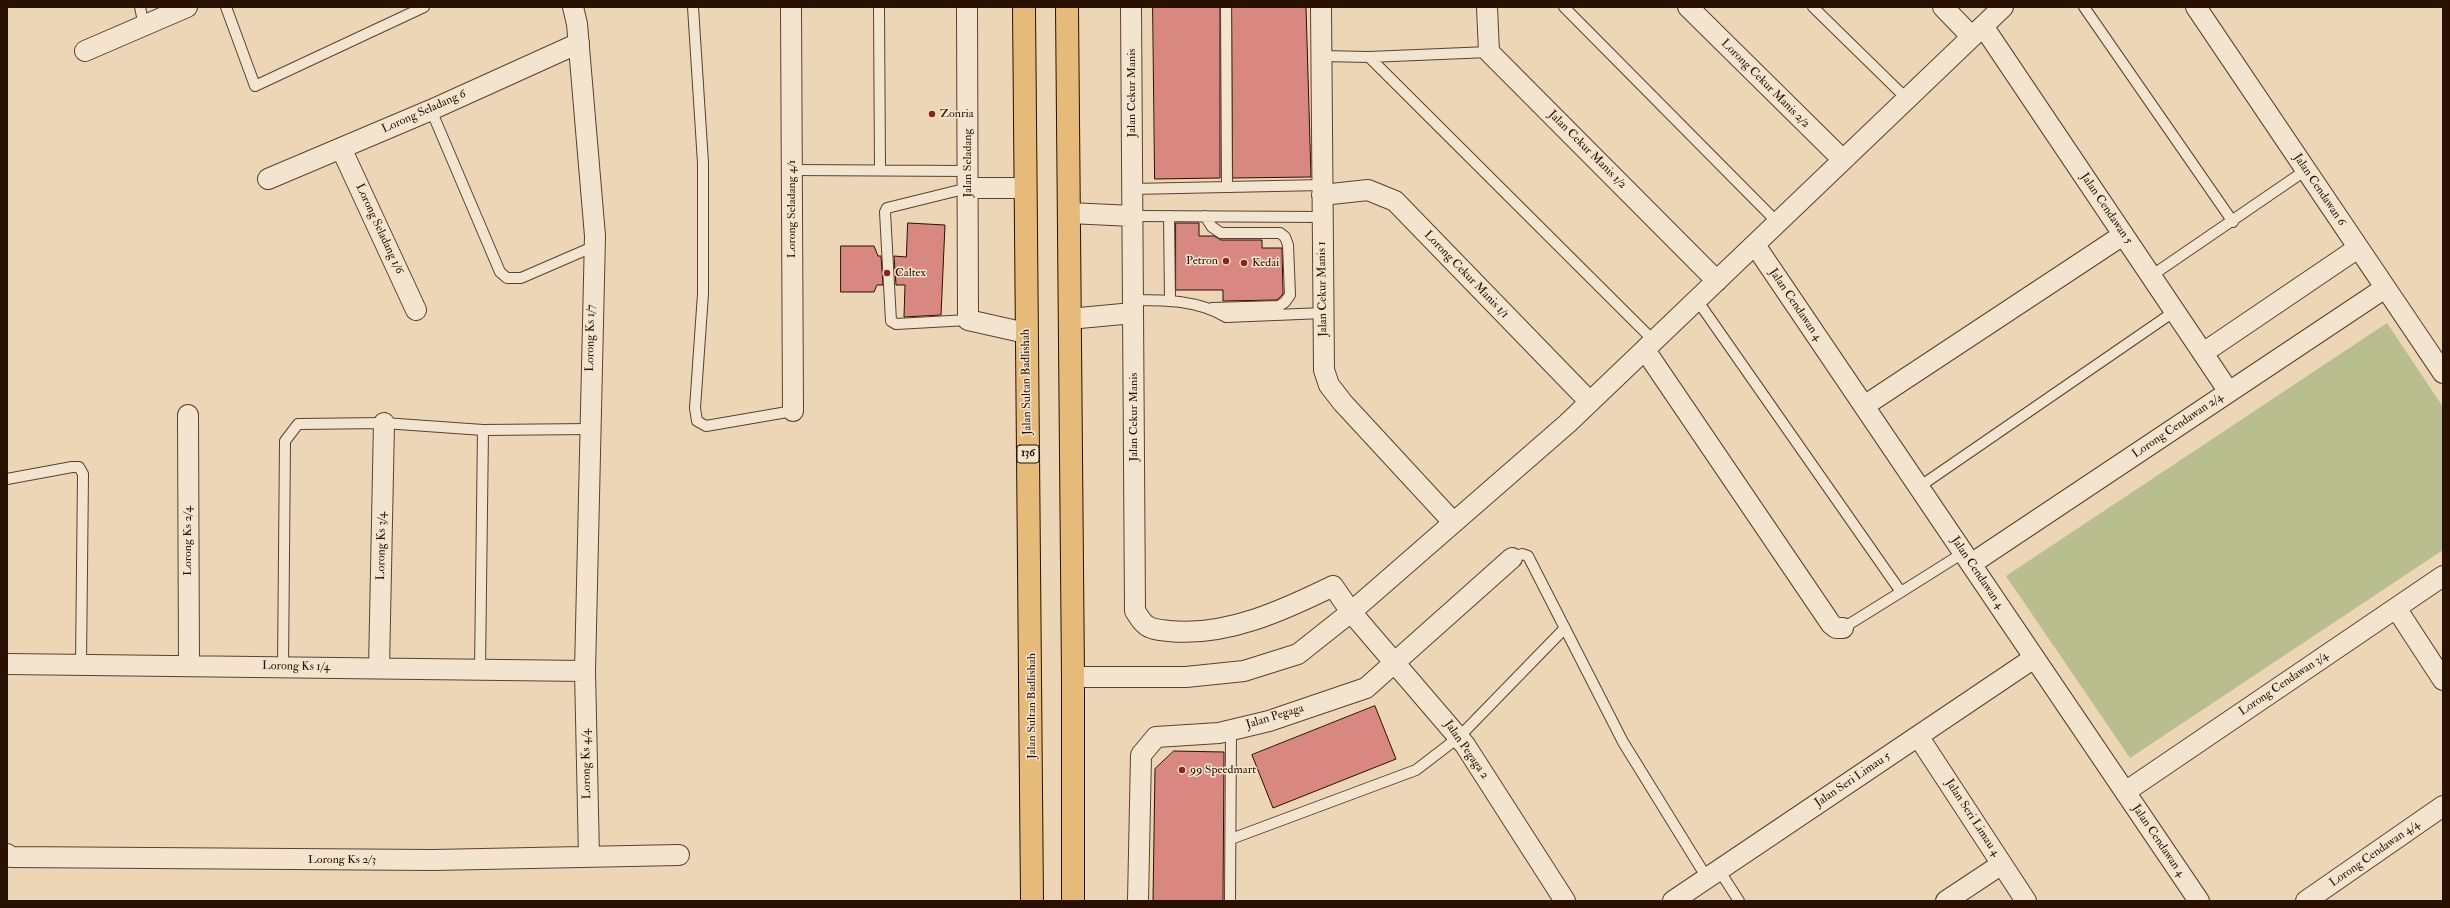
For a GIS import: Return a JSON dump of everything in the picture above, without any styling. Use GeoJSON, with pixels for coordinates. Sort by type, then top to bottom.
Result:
{"type":"FeatureCollection","features":[{"type":"Feature","properties":{"kind":"main road","name":"Jalan Sultan Badlishah"},"geometry":{"type":"LineString","coordinates":[[1024,7],[1024,188],[1032,694],[1032,901]]}},
{"type":"Feature","properties":{"kind":"main road"},"geometry":{"type":"LineString","coordinates":[[1066,7],[1070,213],[1073,901]]}},
{"type":"Feature","properties":{"kind":"street"},"geometry":{"type":"LineString","coordinates":[[85,52],[142,16],[187,7]]}},
{"type":"Feature","properties":{"kind":"street","name":"Lorong Ks 1/7"},"geometry":{"type":"LineString","coordinates":[[573,7],[579,43],[594,246],[585,671]]}},
{"type":"Feature","properties":{"kind":"street","name":"Lorong Seladang 4/1"},"geometry":{"type":"LineString","coordinates":[[791,7],[794,411]]}},
{"type":"Feature","properties":{"kind":"street","name":"Jalan Seladang"},"geometry":{"type":"LineString","coordinates":[[967,7],[968,320]]}},
{"type":"Feature","properties":{"kind":"street","name":"Jalan Cekur Manis"},"geometry":{"type":"LineString","coordinates":[[1131,7],[1135,610],[1145,625],[1156,630],[1177,632],[1226,629],[1297,604],[1333,586]]}},
{"type":"Feature","properties":{"kind":"street","name":"Jalan Cekur Manis 1"},"geometry":{"type":"LineString","coordinates":[[1321,7],[1324,370],[1329,385],[1343,403],[1453,522]]}},
{"type":"Feature","properties":{"kind":"street"},"geometry":{"type":"LineString","coordinates":[[1487,7],[1489,52]]}},
{"type":"Feature","properties":{"kind":"street","name":"Lorong Cekur Manis 2/2"},"geometry":{"type":"LineString","coordinates":[[1688,7],[1843,160]]}},
{"type":"Feature","properties":{"kind":"street","name":"Jalan Cendawan 5"},"geometry":{"type":"LineString","coordinates":[[1943,7],[1978,31],[2123,235],[2229,392]]}},
{"type":"Feature","properties":{"kind":"street"},"geometry":{"type":"LineString","coordinates":[[1073,677],[1186,677],[1244,671],[1298,654],[1352,612],[1590,402],[2003,7]]}},
{"type":"Feature","properties":{"kind":"street","name":"Jalan Cendawan 6"},"geometry":{"type":"LineString","coordinates":[[2196,7],[2443,374]]}},
{"type":"Feature","properties":{"kind":"street","name":"Lorong Seladang 6"},"geometry":{"type":"LineString","coordinates":[[268,180],[430,110],[579,43]]}},
{"type":"Feature","properties":{"kind":"street","name":"Jalan Cekur Manis 1/2"},"geometry":{"type":"LineString","coordinates":[[1489,52],[1717,281]]}},
{"type":"Feature","properties":{"kind":"street","name":"Lorong Seladang 1/6"},"geometry":{"type":"LineString","coordinates":[[341,148],[416,310]]}},
{"type":"Feature","properties":{"kind":"street"},"geometry":{"type":"LineString","coordinates":[[968,180],[1024,188]]}},
{"type":"Feature","properties":{"kind":"street","name":"Lorong Cekur Manis 1/1"},"geometry":{"type":"LineString","coordinates":[[1322,190],[1368,190],[1395,201],[1590,402]]}},
{"type":"Feature","properties":{"kind":"street"},"geometry":{"type":"LineString","coordinates":[[1070,213],[1133,216]]}},
{"type":"Feature","properties":{"kind":"street"},"geometry":{"type":"LineString","coordinates":[[1864,406],[2123,235]]}},
{"type":"Feature","properties":{"kind":"street","name":"Jalan Cendawan 4"},"geometry":{"type":"LineString","coordinates":[[1754,245],[2199,901]]}},
{"type":"Feature","properties":{"kind":"street"},"geometry":{"type":"LineString","coordinates":[[2203,353],[2358,248]]}},
{"type":"Feature","properties":{"kind":"street","name":"Lorong Cendawan 2/4"},"geometry":{"type":"LineString","coordinates":[[1967,558],[2229,392],[2385,288]]}},
{"type":"Feature","properties":{"kind":"street"},"geometry":{"type":"LineString","coordinates":[[1070,319],[1133,306]]}},
{"type":"Feature","properties":{"kind":"street"},"geometry":{"type":"LineString","coordinates":[[968,320],[1026,333]]}},
{"type":"Feature","properties":{"kind":"street"},"geometry":{"type":"LineString","coordinates":[[1650,346],[1831,624],[1836,628],[1843,628]]}},
{"type":"Feature","properties":{"kind":"street","name":"Lorong Ks 2/4"},"geometry":{"type":"LineString","coordinates":[[188,415],[188,666]]}},
{"type":"Feature","properties":{"kind":"street","name":"Lorong Ks 3/4"},"geometry":{"type":"LineString","coordinates":[[379,668],[384,423]]}},
{"type":"Feature","properties":{"kind":"street","name":"Jalan Pegaga"},"geometry":{"type":"LineString","coordinates":[[1138,901],[1141,755],[1156,737],[1220,733],[1269,721],[1366,688],[1512,558]]}},
{"type":"Feature","properties":{"kind":"street","name":"Lorong Cendawan 3/4"},"geometry":{"type":"LineString","coordinates":[[2125,792],[2443,576]]}},
{"type":"Feature","properties":{"kind":"street","name":"Jalan Pegaga 2"},"geometry":{"type":"LineString","coordinates":[[1333,586],[1352,612],[1459,737],[1565,901]]}},
{"type":"Feature","properties":{"kind":"street"},"geometry":{"type":"LineString","coordinates":[[2396,608],[2443,680]]}},
{"type":"Feature","properties":{"kind":"street","name":"Jalan Seri Limau 5"},"geometry":{"type":"LineString","coordinates":[[1672,901],[2034,658]]}},
{"type":"Feature","properties":{"kind":"street","name":"Lorong Ks 1/4"},"geometry":{"type":"LineString","coordinates":[[7,664],[585,671]]}},
{"type":"Feature","properties":{"kind":"street","name":"Lorong Ks 4/4"},"geometry":{"type":"LineString","coordinates":[[585,671],[589,857]]}},
{"type":"Feature","properties":{"kind":"street","name":"Jalan Seri Limau 4"},"geometry":{"type":"LineString","coordinates":[[1918,736],[2026,901]]}},
{"type":"Feature","properties":{"kind":"street","name":"Lorong Cendawan 4/4"},"geometry":{"type":"LineString","coordinates":[[2306,901],[2443,806]]}},
{"type":"Feature","properties":{"kind":"street","name":"Lorong Ks 2/3"},"geometry":{"type":"LineString","coordinates":[[7,854],[11,857],[234,860],[433,860],[679,855]]}},
{"type":"Feature","properties":{"kind":"street"},"geometry":{"type":"LineString","coordinates":[[1946,901],[2002,864]]}},
{"type":"Feature","properties":{"kind":"lane"},"geometry":{"type":"LineString","coordinates":[[226,7],[255,86],[424,7]]}},
{"type":"Feature","properties":{"kind":"lane"},"geometry":{"type":"LineString","coordinates":[[693,7],[703,163],[703,294],[696,408],[697,421],[706,426],[794,411]]}},
{"type":"Feature","properties":{"kind":"lane"},"geometry":{"type":"LineString","coordinates":[[879,7],[880,170]]}},
{"type":"Feature","properties":{"kind":"lane"},"geometry":{"type":"LineString","coordinates":[[1226,7],[1227,186]]}},
{"type":"Feature","properties":{"kind":"lane"},"geometry":{"type":"LineString","coordinates":[[1564,7],[1778,222]]}},
{"type":"Feature","properties":{"kind":"lane"},"geometry":{"type":"LineString","coordinates":[[1813,7],[1907,99]]}},
{"type":"Feature","properties":{"kind":"lane"},"geometry":{"type":"LineString","coordinates":[[2084,7],[2233,222]]}},
{"type":"Feature","properties":{"kind":"lane"},"geometry":{"type":"LineString","coordinates":[[1321,56],[1489,52]]}},
{"type":"Feature","properties":{"kind":"lane"},"geometry":{"type":"LineString","coordinates":[[1369,56],[1650,346]]}},
{"type":"Feature","properties":{"kind":"lane"},"geometry":{"type":"LineString","coordinates":[[430,110],[500,272],[507,278],[521,278],[594,246]]}},
{"type":"Feature","properties":{"kind":"lane"},"geometry":{"type":"LineString","coordinates":[[792,170],[880,170],[968,180]]}},
{"type":"Feature","properties":{"kind":"lane"},"geometry":{"type":"LineString","coordinates":[[2151,276],[2233,222],[2306,170]]}},
{"type":"Feature","properties":{"kind":"lane"},"geometry":{"type":"LineString","coordinates":[[968,180],[887,208],[885,212],[891,321],[896,324],[968,320]]}},
{"type":"Feature","properties":{"kind":"lane"},"geometry":{"type":"LineString","coordinates":[[1132,189],[1227,186],[1322,190]]}},
{"type":"Feature","properties":{"kind":"lane"},"geometry":{"type":"LineString","coordinates":[[1133,216],[1322,217]]}},
{"type":"Feature","properties":{"kind":"lane"},"geometry":{"type":"LineString","coordinates":[[1169,216],[1170,300]]}},
{"type":"Feature","properties":{"kind":"lane"},"geometry":{"type":"LineString","coordinates":[[1133,306],[1170,300],[1212,308],[1279,306],[1286,302],[1290,295],[1288,245],[1285,237],[1280,232],[1220,233],[1212,227],[1205,216]]}},
{"type":"Feature","properties":{"kind":"lane"},"geometry":{"type":"LineString","coordinates":[[1697,300],[1901,592]]}},
{"type":"Feature","properties":{"kind":"lane"},"geometry":{"type":"LineString","coordinates":[[1212,308],[1226,317],[1324,312]]}},
{"type":"Feature","properties":{"kind":"lane"},"geometry":{"type":"LineString","coordinates":[[1919,487],[2175,311]]}},
{"type":"Feature","properties":{"kind":"lane"},"geometry":{"type":"LineString","coordinates":[[283,667],[285,441],[298,424],[384,423],[483,430],[590,429]]}},
{"type":"Feature","properties":{"kind":"lane"},"geometry":{"type":"LineString","coordinates":[[480,670],[483,430]]}},
{"type":"Feature","properties":{"kind":"lane"},"geometry":{"type":"LineString","coordinates":[[7,479],[72,467],[79,467],[83,474],[81,664]]}},
{"type":"Feature","properties":{"kind":"lane"},"geometry":{"type":"LineString","coordinates":[[1512,558],[1522,554],[1528,556],[1623,742],[1713,874],[1739,901]]}},
{"type":"Feature","properties":{"kind":"lane"},"geometry":{"type":"LineString","coordinates":[[1843,628],[1901,592],[1967,558]]}},
{"type":"Feature","properties":{"kind":"lane"},"geometry":{"type":"LineString","coordinates":[[1231,839],[1416,770],[1459,737],[1564,628]]}},
{"type":"Feature","properties":{"kind":"lane"},"geometry":{"type":"LineString","coordinates":[[1230,901],[1232,730]]}},
{"type":"Feature","properties":{"kind":"green space"},"geometry":{"type":"Polygon","coordinates":[[[2387,323],[2443,407],[2443,550],[2130,758],[2006,576],[2387,323]]]}},
{"type":"Feature","properties":{"kind":"building"},"geometry":{"type":"Polygon","coordinates":[[[1153,7],[1220,7],[1220,178],[1155,179],[1153,7]]]}},
{"type":"Feature","properties":{"kind":"building"},"geometry":{"type":"Polygon","coordinates":[[[1232,7],[1306,7],[1311,177],[1233,178],[1232,7]]]}},
{"type":"Feature","properties":{"kind":"building"},"geometry":{"type":"Polygon","coordinates":[[[908,223],[945,225],[941,315],[904,317],[905,285],[896,285],[894,256],[906,257],[908,223]]]}},
{"type":"Feature","properties":{"kind":"building"},"geometry":{"type":"Polygon","coordinates":[[[1176,223],[1199,223],[1199,236],[1214,236],[1221,240],[1262,240],[1262,248],[1282,248],[1283,294],[1277,300],[1223,301],[1223,290],[1176,290],[1176,223]]]}},
{"type":"Feature","properties":{"kind":"building"},"geometry":{"type":"Polygon","coordinates":[[[841,246],[874,246],[878,256],[881,256],[883,285],[877,285],[874,292],[841,292],[841,246]]]}},
{"type":"Feature","properties":{"kind":"building"},"geometry":{"type":"Polygon","coordinates":[[[1375,706],[1396,759],[1273,808],[1252,755],[1375,706]]]}},
{"type":"Feature","properties":{"kind":"building"},"geometry":{"type":"Polygon","coordinates":[[[1174,751],[1224,752],[1223,901],[1153,901],[1155,769],[1174,751]]]}},
{"type":"Feature","properties":{"kind":"place","name":"Zonria"},"geometry":{"type":"Point","coordinates":[932,114]}},
{"type":"Feature","properties":{"kind":"place","name":"Petron"},"geometry":{"type":"Point","coordinates":[1226,261]}},
{"type":"Feature","properties":{"kind":"place","name":"Kedai"},"geometry":{"type":"Point","coordinates":[1244,263]}},
{"type":"Feature","properties":{"kind":"place","name":"Caltex"},"geometry":{"type":"Point","coordinates":[887,273]}},
{"type":"Feature","properties":{"kind":"place","name":"99 Speedmart"},"geometry":{"type":"Point","coordinates":[1182,770]}}]}
